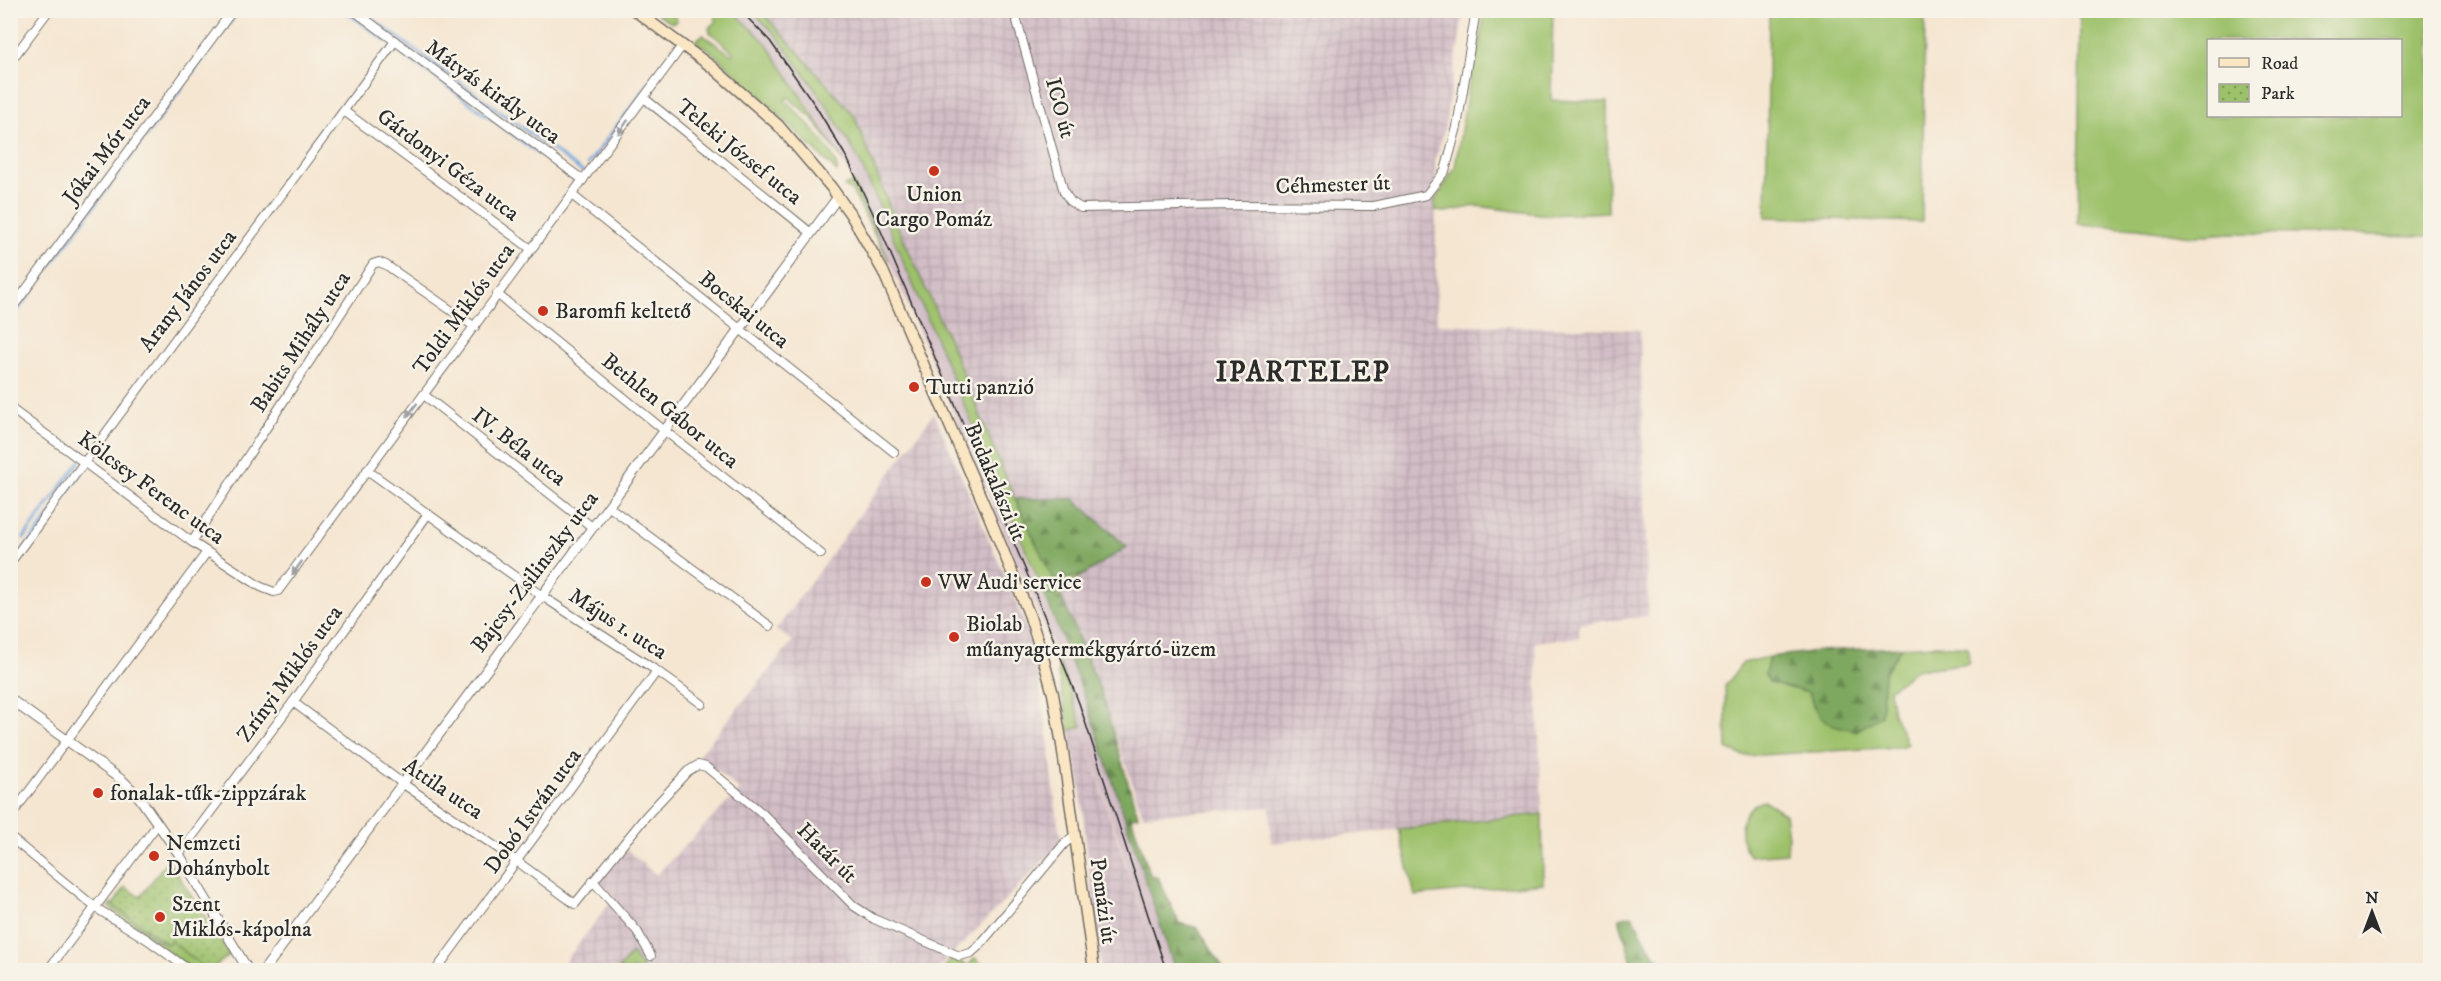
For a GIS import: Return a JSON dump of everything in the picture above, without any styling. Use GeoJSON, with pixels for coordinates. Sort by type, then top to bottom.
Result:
{"type":"FeatureCollection","features":[{"type":"Feature","properties":{"kind":"main road","name":"Budakalászi út"},"geometry":{"type":"LineString","coordinates":[[634,10],[754,102],[804,153],[838,197],[873,252],[897,301],[1029,614],[1053,694],[1074,836]]}},
{"type":"Feature","properties":{"kind":"main road","name":"Pomázi út"},"geometry":{"type":"LineString","coordinates":[[1074,836],[1094,970]]}},
{"type":"Feature","properties":{"kind":"street"},"geometry":{"type":"LineString","coordinates":[[10,62],[48,10]]}},
{"type":"Feature","properties":{"kind":"street","name":"Jókai Mór utca"},"geometry":{"type":"LineString","coordinates":[[10,311],[233,10]]}},
{"type":"Feature","properties":{"kind":"street","name":"Mátyás király utca"},"geometry":{"type":"LineString","coordinates":[[353,10],[583,180]]}},
{"type":"Feature","properties":{"kind":"street","name":"ICO út"},"geometry":{"type":"LineString","coordinates":[[1014,10],[1064,192],[1071,202],[1082,208]]}},
{"type":"Feature","properties":{"kind":"street","name":"Céhmester út"},"geometry":{"type":"LineString","coordinates":[[1082,208],[1231,205],[1374,206],[1426,195],[1445,171],[1457,127],[1476,10]]}},
{"type":"Feature","properties":{"kind":"street","name":"Arany János utca"},"geometry":{"type":"LineString","coordinates":[[10,563],[395,41]]}},
{"type":"Feature","properties":{"kind":"street","name":"Toldi Miklós utca"},"geometry":{"type":"LineString","coordinates":[[274,592],[288,580],[682,46]]}},
{"type":"Feature","properties":{"kind":"street","name":"Teleki József utca"},"geometry":{"type":"LineString","coordinates":[[644,98],[811,233]]}},
{"type":"Feature","properties":{"kind":"street","name":"Gárdonyi Géza utca"},"geometry":{"type":"LineString","coordinates":[[344,111],[531,249]]}},
{"type":"Feature","properties":{"kind":"street","name":"Bocskai utca"},"geometry":{"type":"LineString","coordinates":[[572,195],[894,452]]}},
{"type":"Feature","properties":{"kind":"street","name":"Bajcsy-Zsilinszky utca"},"geometry":{"type":"LineString","coordinates":[[264,970],[838,197]]}},
{"type":"Feature","properties":{"kind":"street","name":"Babits Mihály utca"},"geometry":{"type":"LineString","coordinates":[[192,542],[373,264],[379,262],[386,265],[476,327]]}},
{"type":"Feature","properties":{"kind":"street","name":"Bethlen Gábor utca"},"geometry":{"type":"LineString","coordinates":[[497,294],[821,554]]}},
{"type":"Feature","properties":{"kind":"street","name":"IV. Béla utca"},"geometry":{"type":"LineString","coordinates":[[424,395],[592,527]]}},
{"type":"Feature","properties":{"kind":"street","name":"Kölcsey Ferenc utca"},"geometry":{"type":"LineString","coordinates":[[10,408],[192,542],[261,587],[274,592]]}},
{"type":"Feature","properties":{"kind":"street","name":"Május 1. utca"},"geometry":{"type":"LineString","coordinates":[[367,470],[542,596],[657,671],[702,704]]}},
{"type":"Feature","properties":{"kind":"street"},"geometry":{"type":"LineString","coordinates":[[608,506],[770,626]]}},
{"type":"Feature","properties":{"kind":"street","name":"Zrínyi Miklós utca"},"geometry":{"type":"LineString","coordinates":[[179,854],[293,702],[428,514]]}},
{"type":"Feature","properties":{"kind":"street"},"geometry":{"type":"LineString","coordinates":[[10,817],[207,552]]}},
{"type":"Feature","properties":{"kind":"street","name":"Dobó István utca"},"geometry":{"type":"LineString","coordinates":[[436,970],[657,671]]}},
{"type":"Feature","properties":{"kind":"street"},"geometry":{"type":"LineString","coordinates":[[10,699],[123,781],[139,797],[179,854],[248,970]]}},
{"type":"Feature","properties":{"kind":"street","name":"Attila utca"},"geometry":{"type":"LineString","coordinates":[[293,702],[402,783],[518,862],[574,904]]}},
{"type":"Feature","properties":{"kind":"street","name":"Határ út"},"geometry":{"type":"LineString","coordinates":[[574,904],[669,791],[688,771],[698,765],[706,768],[762,813],[854,906],[874,919],[958,956],[970,953],[979,946],[1065,843],[1074,836]]}},
{"type":"Feature","properties":{"kind":"street"},"geometry":{"type":"LineString","coordinates":[[48,970],[157,825]]}},
{"type":"Feature","properties":{"kind":"street"},"geometry":{"type":"LineString","coordinates":[[10,837],[96,908],[148,940],[189,970]]}},
{"type":"Feature","properties":{"kind":"street"},"geometry":{"type":"LineString","coordinates":[[593,881],[637,931],[651,956]]}},
{"type":"Feature","properties":{"kind":"shaded area"},"geometry":{"type":"Polygon","coordinates":[[[733,11],[752,11],[776,35],[822,98],[856,154],[959,392],[1086,700],[1175,970],[1160,970],[1082,726],[1059,662],[874,225],[843,161],[811,109],[767,44],[733,11]]]}},
{"type":"Feature","properties":{"kind":"shaded area"},"geometry":{"type":"Polygon","coordinates":[[[761,11],[1464,11],[1444,130],[1435,161],[1437,324],[1640,330],[1648,616],[1579,624],[1579,637],[1535,642],[1542,814],[1271,843],[1270,807],[1143,815],[1102,695],[1059,591],[1127,547],[1074,499],[1015,499],[951,345],[894,218],[854,115],[761,11]]]}},
{"type":"Feature","properties":{"kind":"shaded area"},"geometry":{"type":"Polygon","coordinates":[[[934,413],[1031,637],[1047,730],[1058,824],[1063,841],[937,970],[643,970],[632,953],[618,970],[559,970],[614,897],[599,881],[627,850],[656,875],[740,790],[698,756],[793,641],[776,630],[934,413]]]}},
{"type":"Feature","properties":{"kind":"shaded area"},"geometry":{"type":"Polygon","coordinates":[[[1082,726],[1160,970],[1101,970],[1079,777],[1069,731],[1082,726]]]}},
{"type":"Feature","properties":{"kind":"green space"},"geometry":{"type":"Polygon","coordinates":[[[653,11],[672,11],[677,21],[671,23],[653,11]]]}},
{"type":"Feature","properties":{"kind":"green space"},"geometry":{"type":"Polygon","coordinates":[[[715,11],[733,11],[767,44],[843,161],[813,119],[788,97],[785,100],[825,145],[836,164],[837,172],[759,95],[707,48],[696,44],[696,40],[703,35],[732,55],[734,53],[710,32],[709,28],[716,21],[715,11]]]}},
{"type":"Feature","properties":{"kind":"green space"},"geometry":{"type":"Polygon","coordinates":[[[752,11],[761,11],[854,115],[894,218],[951,345],[1015,499],[1054,580],[1083,575],[1059,591],[1061,601],[1041,586],[856,154],[822,98],[776,35],[752,11]]]}},
{"type":"Feature","properties":{"kind":"green space"},"geometry":{"type":"Polygon","coordinates":[[[1484,11],[1553,11],[1551,100],[1607,102],[1608,212],[1548,215],[1476,206],[1445,212],[1436,211],[1434,203],[1455,167],[1468,89],[1480,43],[1484,11]]]}},
{"type":"Feature","properties":{"kind":"green space"},"geometry":{"type":"Polygon","coordinates":[[[1769,11],[1925,11],[1922,222],[1766,217],[1769,11]]]}},
{"type":"Feature","properties":{"kind":"green space"},"geometry":{"type":"Polygon","coordinates":[[[2080,11],[2430,11],[2430,236],[2231,233],[2191,236],[2138,228],[2078,224],[2080,11]]]}},
{"type":"Feature","properties":{"kind":"green space"},"geometry":{"type":"Polygon","coordinates":[[[853,182],[889,261],[852,191],[844,186],[853,182]]]}},
{"type":"Feature","properties":{"kind":"green space"},"geometry":{"type":"Polygon","coordinates":[[[1015,499],[1074,499],[1127,547],[1083,575],[1054,581],[1015,499]]]}},
{"type":"Feature","properties":{"kind":"green space"},"geometry":{"type":"Polygon","coordinates":[[[1041,586],[1050,595],[1054,593],[1058,600],[1062,598],[1102,695],[1138,816],[1131,817],[1151,877],[1158,877],[1179,923],[1198,928],[1224,970],[1175,970],[1086,700],[1041,586]]]}},
{"type":"Feature","properties":{"kind":"green space"},"geometry":{"type":"Polygon","coordinates":[[[1936,645],[1968,647],[1969,663],[1915,670],[1889,690],[1893,713],[1907,744],[1900,747],[1743,756],[1727,749],[1725,686],[1743,663],[1769,657],[1765,675],[1809,693],[1814,708],[1881,716],[1884,673],[1901,647],[1936,645]]]}},
{"type":"Feature","properties":{"kind":"green space"},"geometry":{"type":"Polygon","coordinates":[[[1901,647],[1884,674],[1881,716],[1856,731],[1825,721],[1816,711],[1809,693],[1770,683],[1765,675],[1769,657],[1819,651],[1901,647]]]}},
{"type":"Feature","properties":{"kind":"green space"},"geometry":{"type":"Polygon","coordinates":[[[1059,662],[1082,726],[1069,731],[1058,674],[1059,662]]]}},
{"type":"Feature","properties":{"kind":"green space"},"geometry":{"type":"Polygon","coordinates":[[[1765,801],[1785,814],[1788,837],[1787,853],[1749,856],[1741,836],[1742,822],[1751,808],[1765,801]]]}},
{"type":"Feature","properties":{"kind":"green space"},"geometry":{"type":"Polygon","coordinates":[[[1542,814],[1543,883],[1415,896],[1399,829],[1542,814]]]}},
{"type":"Feature","properties":{"kind":"green space"},"geometry":{"type":"Polygon","coordinates":[[[168,860],[230,955],[214,967],[216,970],[204,970],[204,967],[171,941],[167,944],[113,905],[125,887],[140,897],[168,860]]]}},
{"type":"Feature","properties":{"kind":"green space"},"geometry":{"type":"Polygon","coordinates":[[[111,903],[159,941],[167,944],[171,941],[205,970],[193,970],[109,907],[111,903]]]}},
{"type":"Feature","properties":{"kind":"green space"},"geometry":{"type":"Polygon","coordinates":[[[1632,915],[1653,953],[1672,970],[1634,970],[1619,918],[1632,915]]]}},
{"type":"Feature","properties":{"kind":"green space"},"geometry":{"type":"Polygon","coordinates":[[[632,953],[643,970],[618,970],[632,953]]]}},
{"type":"Feature","properties":{"kind":"green space"},"geometry":{"type":"Polygon","coordinates":[[[953,958],[968,966],[975,958],[989,970],[942,970],[953,958]]]}},
{"type":"Feature","properties":{"kind":"waterway"},"geometry":{"type":"LineString","coordinates":[[10,321],[239,10]]}},
{"type":"Feature","properties":{"kind":"waterway"},"geometry":{"type":"LineString","coordinates":[[344,10],[386,41]]}},
{"type":"Feature","properties":{"kind":"waterway"},"geometry":{"type":"LineString","coordinates":[[360,10],[583,172]]}},
{"type":"Feature","properties":{"kind":"waterway"},"geometry":{"type":"LineString","coordinates":[[398,50],[576,181]]}},
{"type":"Feature","properties":{"kind":"waterway"},"geometry":{"type":"LineString","coordinates":[[588,164],[674,51]]}},
{"type":"Feature","properties":{"kind":"waterway"},"geometry":{"type":"LineString","coordinates":[[24,538],[80,461]]}},
{"type":"Feature","properties":{"kind":"waterway"},"geometry":{"type":"LineString","coordinates":[[10,570],[87,465]]}},
{"type":"Feature","properties":{"kind":"waterway"},"geometry":{"type":"LineString","coordinates":[[10,692],[33,710]]}},
{"type":"Feature","properties":{"kind":"tram line"},"geometry":{"type":"LineString","coordinates":[[740,10],[770,41],[815,105],[847,158],[878,224],[1034,590],[1079,703],[1166,970]]}},
{"type":"Feature","properties":{"kind":"place","name":"Union Cargo Pomáz"},"geometry":{"type":"Point","coordinates":[934,171]}},
{"type":"Feature","properties":{"kind":"place","name":"Baromfi keltető"},"geometry":{"type":"Point","coordinates":[543,311]}},
{"type":"Feature","properties":{"kind":"place","name":"Tutti panzió"},"geometry":{"type":"Point","coordinates":[914,387]}},
{"type":"Feature","properties":{"kind":"place","name":"VW Audi service"},"geometry":{"type":"Point","coordinates":[926,582]}},
{"type":"Feature","properties":{"kind":"place","name":"Biolab műanyagtermékgyártó-üzem"},"geometry":{"type":"Point","coordinates":[954,637]}},
{"type":"Feature","properties":{"kind":"place","name":"fonalak-tűk-zippzárak"},"geometry":{"type":"Point","coordinates":[98,793]}},
{"type":"Feature","properties":{"kind":"place","name":"Nemzeti Dohánybolt"},"geometry":{"type":"Point","coordinates":[154,856]}},
{"type":"Feature","properties":{"kind":"place","name":"Szent Miklós-kápolna"},"geometry":{"type":"Point","coordinates":[160,917]}},
{"type":"Feature","properties":{"kind":"district","name":"IPARTELEP"},"geometry":{"type":"Point","coordinates":[1303,372]}}]}
